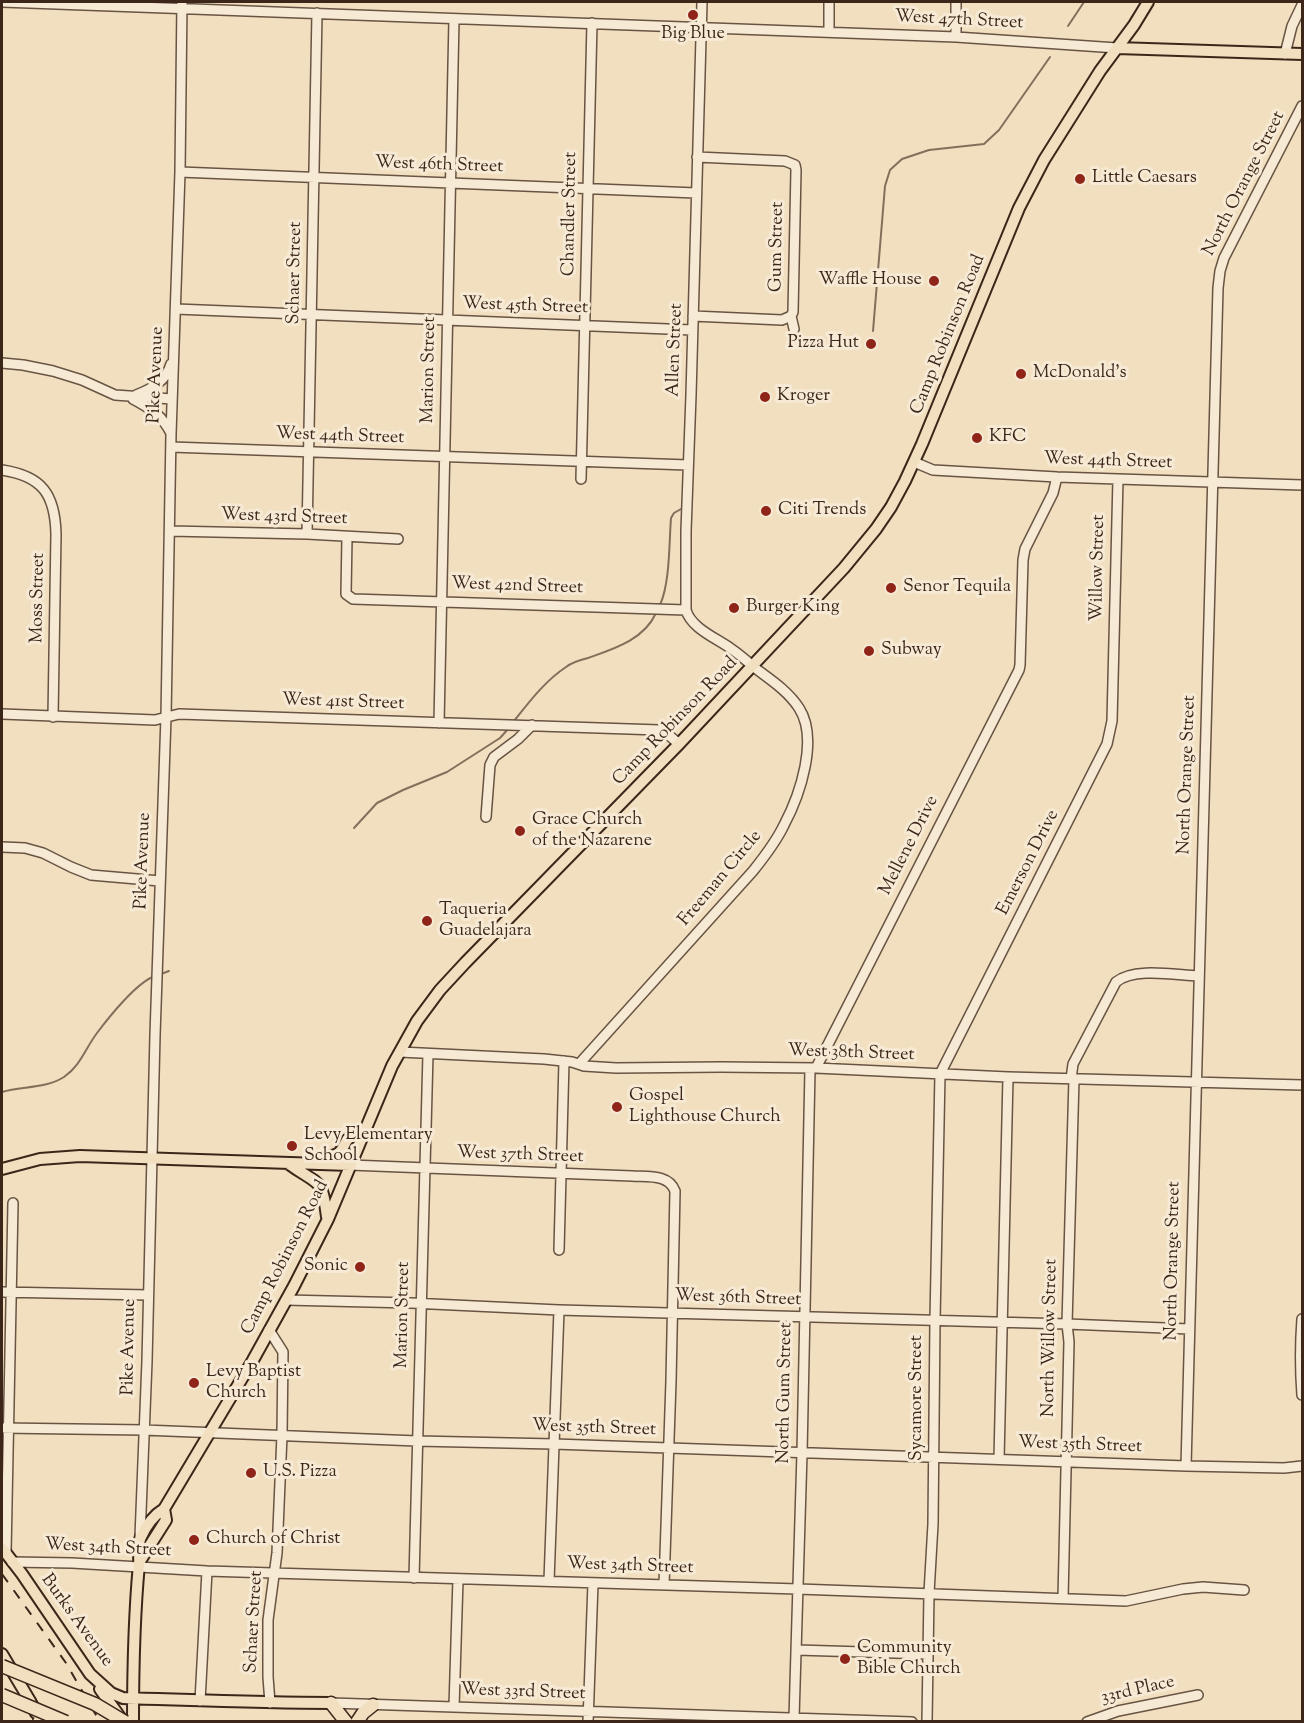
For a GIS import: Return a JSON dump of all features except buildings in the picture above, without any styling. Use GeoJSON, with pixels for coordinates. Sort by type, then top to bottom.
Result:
{"type":"FeatureCollection","features":[{"type":"Feature","properties":{"kind":"highway"},"geometry":{"type":"LineString","coordinates":[[2,1666],[95,1704],[124,1722]]}},
{"type":"Feature","properties":{"kind":"highway"},"geometry":{"type":"LineString","coordinates":[[2,1695],[66,1722]]}},
{"type":"Feature","properties":{"kind":"highway"},"geometry":{"type":"LineString","coordinates":[[331,1703],[346,1722]]}},
{"type":"Feature","properties":{"kind":"highway"},"geometry":{"type":"LineString","coordinates":[[357,1722],[373,1705]]}},
{"type":"Feature","properties":{"kind":"main road","name":"Camp Robinson Road"},"geometry":{"type":"LineString","coordinates":[[140,1539],[156,1514],[164,1509],[286,1300],[327,1219],[364,1130],[417,1021],[446,983],[679,744],[860,550],[891,507],[914,462],[1029,188],[1100,71],[1148,2]]}},
{"type":"Feature","properties":{"kind":"main road","name":"West 47th Street"},"geometry":{"type":"LineString","coordinates":[[1117,48],[1302,54]]}},
{"type":"Feature","properties":{"kind":"main road"},"geometry":{"type":"LineString","coordinates":[[305,1164],[339,1153],[348,1139],[364,1130]]}},
{"type":"Feature","properties":{"kind":"main road","name":"West 37th Street"},"geometry":{"type":"LineString","coordinates":[[2,1169],[17,1164],[80,1156],[350,1166]]}},
{"type":"Feature","properties":{"kind":"main road"},"geometry":{"type":"LineString","coordinates":[[289,1164],[318,1182],[323,1191],[327,1219]]}},
{"type":"Feature","properties":{"kind":"main road","name":"Camp Robinson Road"},"geometry":{"type":"LineString","coordinates":[[139,1564],[166,1520],[164,1509]]}},
{"type":"Feature","properties":{"kind":"main road","name":"Pike Avenue"},"geometry":{"type":"LineString","coordinates":[[133,1722],[135,1597],[140,1539]]}},
{"type":"Feature","properties":{"kind":"main road","name":"Burks Avenue"},"geometry":{"type":"LineString","coordinates":[[4,1551],[90,1674],[115,1695],[133,1698]]}},
{"type":"Feature","properties":{"kind":"main road"},"geometry":{"type":"LineString","coordinates":[[2,1654],[40,1721]]}},
{"type":"Feature","properties":{"kind":"main road"},"geometry":{"type":"LineString","coordinates":[[90,1674],[124,1722]]}},
{"type":"Feature","properties":{"kind":"main road","name":"West 33rd Street"},"geometry":{"type":"LineString","coordinates":[[133,1698],[331,1703]]}},
{"type":"Feature","properties":{"kind":"street","name":"West 47th Street"},"geometry":{"type":"LineString","coordinates":[[2,2],[182,4],[454,19],[701,26],[956,37],[1117,48]]}},
{"type":"Feature","properties":{"kind":"street","name":"Allen Street"},"geometry":{"type":"LineString","coordinates":[[686,610],[686,531],[702,2]]}},
{"type":"Feature","properties":{"kind":"street"},"geometry":{"type":"LineString","coordinates":[[829,2],[829,32]]}},
{"type":"Feature","properties":{"kind":"street"},"geometry":{"type":"LineString","coordinates":[[956,2],[956,37]]}},
{"type":"Feature","properties":{"kind":"street","name":"Pike Avenue"},"geometry":{"type":"LineString","coordinates":[[140,1539],[166,717],[182,4]]}},
{"type":"Feature","properties":{"kind":"street"},"geometry":{"type":"LineString","coordinates":[[1285,54],[1290,32],[1302,6]]}},
{"type":"Feature","properties":{"kind":"street","name":"Schaer Street"},"geometry":{"type":"LineString","coordinates":[[307,534],[317,13]]}},
{"type":"Feature","properties":{"kind":"street","name":"Marion Street"},"geometry":{"type":"LineString","coordinates":[[440,723],[454,19]]}},
{"type":"Feature","properties":{"kind":"street","name":"Chandler Street"},"geometry":{"type":"LineString","coordinates":[[581,479],[592,23]]}},
{"type":"Feature","properties":{"kind":"street","name":"North Orange Street"},"geometry":{"type":"LineString","coordinates":[[1186,1466],[1218,288],[1224,258],[1302,106]]}},
{"type":"Feature","properties":{"kind":"street","name":"Gum Street"},"geometry":{"type":"LineString","coordinates":[[697,157],[785,161],[795,165],[793,312],[790,316],[794,328]]}},
{"type":"Feature","properties":{"kind":"street","name":"West 46th Street"},"geometry":{"type":"LineString","coordinates":[[180,172],[696,193]]}},
{"type":"Feature","properties":{"kind":"street","name":"West 45th Street"},"geometry":{"type":"LineString","coordinates":[[176,309],[693,330]]}},
{"type":"Feature","properties":{"kind":"street"},"geometry":{"type":"LineString","coordinates":[[693,316],[782,320],[790,316]]}},
{"type":"Feature","properties":{"kind":"street"},"geometry":{"type":"LineString","coordinates":[[131,397],[150,390],[161,382],[169,371],[174,356]]}},
{"type":"Feature","properties":{"kind":"street"},"geometry":{"type":"LineString","coordinates":[[2,363],[53,371],[82,380],[115,395],[172,399]]}},
{"type":"Feature","properties":{"kind":"street"},"geometry":{"type":"LineString","coordinates":[[131,397],[156,412],[164,420],[171,434]]}},
{"type":"Feature","properties":{"kind":"street","name":"West 44th Street"},"geometry":{"type":"LineString","coordinates":[[171,447],[688,465]]}},
{"type":"Feature","properties":{"kind":"street","name":"West 44th Street"},"geometry":{"type":"LineString","coordinates":[[914,462],[933,470],[1057,477],[1302,485]]}},
{"type":"Feature","properties":{"kind":"street","name":"Moss Street"},"geometry":{"type":"LineString","coordinates":[[2,470],[25,475],[39,484],[47,494],[56,525],[53,717]]}},
{"type":"Feature","properties":{"kind":"street","name":"Mellene Drive"},"geometry":{"type":"LineString","coordinates":[[813,1068],[1019,670],[1024,549],[1053,493],[1057,477]]}},
{"type":"Feature","properties":{"kind":"street","name":"Willow Street"},"geometry":{"type":"LineString","coordinates":[[1113,658],[1118,479]]}},
{"type":"Feature","properties":{"kind":"street","name":"West 43rd Street"},"geometry":{"type":"LineString","coordinates":[[170,531],[398,538]]}},
{"type":"Feature","properties":{"kind":"street","name":"West 42nd Street"},"geometry":{"type":"LineString","coordinates":[[347,537],[346,591],[347,596],[353,599],[686,610]]}},
{"type":"Feature","properties":{"kind":"street"},"geometry":{"type":"LineString","coordinates":[[686,610],[688,617],[696,624],[753,666]]}},
{"type":"Feature","properties":{"kind":"street","name":"Emerson Drive"},"geometry":{"type":"LineString","coordinates":[[940,1074],[1103,756],[1111,731],[1113,658]]}},
{"type":"Feature","properties":{"kind":"street","name":"Freeman Circle"},"geometry":{"type":"LineString","coordinates":[[579,1064],[753,871],[772,846],[792,808],[802,778],[808,748],[807,728],[803,715],[792,699],[753,666]]}},
{"type":"Feature","properties":{"kind":"street","name":"West 41st Street"},"geometry":{"type":"LineString","coordinates":[[2,714],[155,720],[179,714],[659,730],[664,731],[679,744]]}},
{"type":"Feature","properties":{"kind":"street"},"geometry":{"type":"LineString","coordinates":[[486,817],[490,765],[495,757],[518,739],[527,725]]}},
{"type":"Feature","properties":{"kind":"street"},"geometry":{"type":"LineString","coordinates":[[2,847],[25,848],[43,853],[91,875],[160,881]]}},
{"type":"Feature","properties":{"kind":"street","name":"North Willow Street"},"geometry":{"type":"LineString","coordinates":[[1063,1598],[1073,1064],[1112,987],[1121,978],[1131,974],[1198,976]]}},
{"type":"Feature","properties":{"kind":"street","name":"West 38th Street"},"geometry":{"type":"LineString","coordinates":[[400,1052],[564,1061],[616,1068],[813,1068],[1008,1077],[1302,1085]]}},
{"type":"Feature","properties":{"kind":"street","name":"Marion Street"},"geometry":{"type":"LineString","coordinates":[[414,1578],[428,1054]]}},
{"type":"Feature","properties":{"kind":"street"},"geometry":{"type":"LineString","coordinates":[[559,1250],[564,1061]]}},
{"type":"Feature","properties":{"kind":"street","name":"North Gum Street"},"geometry":{"type":"LineString","coordinates":[[794,1718],[813,1068]]}},
{"type":"Feature","properties":{"kind":"street","name":"Sycamore Street"},"geometry":{"type":"LineString","coordinates":[[927,1722],[929,1593],[933,1524],[940,1074]]}},
{"type":"Feature","properties":{"kind":"street"},"geometry":{"type":"LineString","coordinates":[[999,1459],[1008,1077]]}},
{"type":"Feature","properties":{"kind":"street","name":"West 37th Street"},"geometry":{"type":"LineString","coordinates":[[350,1166],[642,1177],[660,1178],[670,1182],[675,1191],[672,1313]]}},
{"type":"Feature","properties":{"kind":"street"},"geometry":{"type":"LineString","coordinates":[[4,1551],[6,1292],[13,1203]]}},
{"type":"Feature","properties":{"kind":"street"},"geometry":{"type":"LineString","coordinates":[[6,1292],[148,1295]]}},
{"type":"Feature","properties":{"kind":"street","name":"West 36th Street"},"geometry":{"type":"LineString","coordinates":[[286,1300],[1189,1329]]}},
{"type":"Feature","properties":{"kind":"street"},"geometry":{"type":"LineString","coordinates":[[549,1581],[559,1310]]}},
{"type":"Feature","properties":{"kind":"street"},"geometry":{"type":"LineString","coordinates":[[664,1585],[672,1313]]}},
{"type":"Feature","properties":{"kind":"street"},"geometry":{"type":"LineString","coordinates":[[1302,1319],[1300,1345],[1302,1395]]}},
{"type":"Feature","properties":{"kind":"street","name":"Schaer Street"},"geometry":{"type":"LineString","coordinates":[[269,1330],[283,1352],[277,1553],[268,1620],[270,1703]]}},
{"type":"Feature","properties":{"kind":"street","name":"West 35th Street"},"geometry":{"type":"LineString","coordinates":[[5,1428],[144,1430],[1186,1466],[1284,1468],[1302,1466]]}},
{"type":"Feature","properties":{"kind":"street","name":"West 34th Street"},"geometry":{"type":"LineString","coordinates":[[12,1563],[139,1564],[207,1571],[1126,1601],[1203,1587],[1244,1590]]}},
{"type":"Feature","properties":{"kind":"street"},"geometry":{"type":"LineString","coordinates":[[200,1701],[207,1571]]}},
{"type":"Feature","properties":{"kind":"street"},"geometry":{"type":"LineString","coordinates":[[454,1707],[458,1579]]}},
{"type":"Feature","properties":{"kind":"street"},"geometry":{"type":"LineString","coordinates":[[588,1717],[593,1583]]}},
{"type":"Feature","properties":{"kind":"street"},"geometry":{"type":"LineString","coordinates":[[797,1650],[928,1654]]}},
{"type":"Feature","properties":{"kind":"street","name":"33rd Place"},"geometry":{"type":"LineString","coordinates":[[1087,1722],[1119,1711],[1197,1695]]}},
{"type":"Feature","properties":{"kind":"street","name":"West 33rd Street"},"geometry":{"type":"LineString","coordinates":[[331,1703],[454,1707],[588,1717],[794,1718],[912,1722]]}},
{"type":"Feature","properties":{"kind":"waterway"},"geometry":{"type":"LineString","coordinates":[[1068,26],[1084,2]]}},
{"type":"Feature","properties":{"kind":"waterway"},"geometry":{"type":"LineString","coordinates":[[873,331],[885,186],[890,170],[902,159],[929,150],[984,144],[999,130],[1050,57]]}},
{"type":"Feature","properties":{"kind":"waterway"},"geometry":{"type":"LineString","coordinates":[[660,605],[667,575],[671,518],[681,509]]}},
{"type":"Feature","properties":{"kind":"waterway"},"geometry":{"type":"LineString","coordinates":[[514,721],[538,692],[568,665],[607,651],[636,637],[651,622],[656,613]]}},
{"type":"Feature","properties":{"kind":"waterway"},"geometry":{"type":"LineString","coordinates":[[354,828],[377,803],[447,772],[500,738],[509,728]]}},
{"type":"Feature","properties":{"kind":"waterway"},"geometry":{"type":"LineString","coordinates":[[161,974],[169,971]]}},
{"type":"Feature","properties":{"kind":"waterway"},"geometry":{"type":"LineString","coordinates":[[2,1092],[49,1084],[64,1077],[75,1067],[97,1033],[124,1001],[140,985],[155,976]]}},
{"type":"Feature","properties":{"kind":"railway"},"geometry":{"type":"LineString","coordinates":[[2,1574],[66,1663],[100,1722]]}},
{"type":"Feature","properties":{"kind":"place","name":"Big Blue"},"geometry":{"type":"Point","coordinates":[693,15]}},
{"type":"Feature","properties":{"kind":"place","name":"Little Caesars"},"geometry":{"type":"Point","coordinates":[1080,179]}},
{"type":"Feature","properties":{"kind":"place","name":"Waffle House"},"geometry":{"type":"Point","coordinates":[934,281]}},
{"type":"Feature","properties":{"kind":"place","name":"Pizza Hut"},"geometry":{"type":"Point","coordinates":[871,344]}},
{"type":"Feature","properties":{"kind":"place","name":"McDonald's"},"geometry":{"type":"Point","coordinates":[1021,374]}},
{"type":"Feature","properties":{"kind":"place","name":"Kroger"},"geometry":{"type":"Point","coordinates":[765,397]}},
{"type":"Feature","properties":{"kind":"place","name":"KFC"},"geometry":{"type":"Point","coordinates":[977,438]}},
{"type":"Feature","properties":{"kind":"place","name":"Citi Trends"},"geometry":{"type":"Point","coordinates":[766,511]}},
{"type":"Feature","properties":{"kind":"place","name":"Senor Tequila"},"geometry":{"type":"Point","coordinates":[891,588]}},
{"type":"Feature","properties":{"kind":"place","name":"Burger King"},"geometry":{"type":"Point","coordinates":[734,608]}},
{"type":"Feature","properties":{"kind":"place","name":"Subway"},"geometry":{"type":"Point","coordinates":[869,651]}},
{"type":"Feature","properties":{"kind":"place","name":"Grace Church of the Nazarene"},"geometry":{"type":"Point","coordinates":[520,831]}},
{"type":"Feature","properties":{"kind":"place","name":"Taqueria Guadelajara"},"geometry":{"type":"Point","coordinates":[427,921]}},
{"type":"Feature","properties":{"kind":"place","name":"Gospel Lighthouse Church"},"geometry":{"type":"Point","coordinates":[617,1107]}},
{"type":"Feature","properties":{"kind":"place","name":"Levy Elementary School"},"geometry":{"type":"Point","coordinates":[292,1146]}},
{"type":"Feature","properties":{"kind":"place","name":"Sonic"},"geometry":{"type":"Point","coordinates":[360,1267]}},
{"type":"Feature","properties":{"kind":"place","name":"Levy Baptist Church"},"geometry":{"type":"Point","coordinates":[194,1383]}},
{"type":"Feature","properties":{"kind":"place","name":"U.S. Pizza"},"geometry":{"type":"Point","coordinates":[251,1473]}},
{"type":"Feature","properties":{"kind":"place","name":"Church of Christ"},"geometry":{"type":"Point","coordinates":[194,1540]}},
{"type":"Feature","properties":{"kind":"place","name":"Community Bible Church"},"geometry":{"type":"Point","coordinates":[845,1659]}}]}
